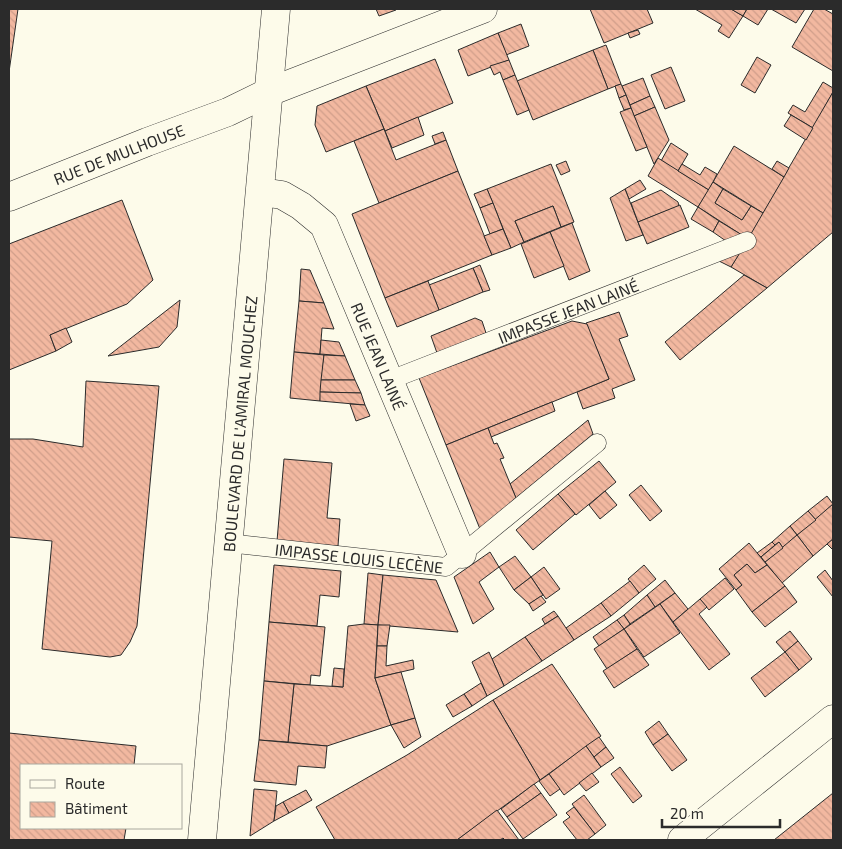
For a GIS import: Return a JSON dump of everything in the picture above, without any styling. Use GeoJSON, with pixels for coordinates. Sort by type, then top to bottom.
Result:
{"type":"FeatureCollection","features":[{"type":"Feature","properties":{"kind":"street","name":"BOULEVARD DE L'AMIRAL MOUCHEZ"},"geometry":{"type":"LineString","coordinates":[[202,840],[276,9]]}},
{"type":"Feature","properties":{"kind":"street"},"geometry":{"type":"LineString","coordinates":[[269,92],[483,9]]}},
{"type":"Feature","properties":{"kind":"street","name":"RUE DE MULHOUSE"},"geometry":{"type":"LineString","coordinates":[[9,197],[228,112],[269,92]]}},
{"type":"Feature","properties":{"kind":"street","name":"RUE JEAN LAINÉ"},"geometry":{"type":"LineString","coordinates":[[261,192],[282,195],[301,206],[324,225],[462,554]]}},
{"type":"Feature","properties":{"kind":"street"},"geometry":{"type":"LineString","coordinates":[[682,840],[833,719]]}},
{"type":"Feature","properties":{"kind":"lane","name":"IMPASSE JEAN LAINÉ"},"geometry":{"type":"LineString","coordinates":[[390,380],[747,241]]}},
{"type":"Feature","properties":{"kind":"lane","name":"IMPASSE LOUIS LECÈNE"},"geometry":{"type":"LineString","coordinates":[[228,543],[446,567],[597,443]]}},
{"type":"Feature","properties":{"kind":"building"},"geometry":{"type":"Polygon","coordinates":[[[9,9],[18,9],[9,72],[9,9]]]}},
{"type":"Feature","properties":{"kind":"building"},"geometry":{"type":"Polygon","coordinates":[[[376,9],[395,9],[396,10],[379,16],[376,9]]]}},
{"type":"Feature","properties":{"kind":"building"},"geometry":{"type":"Polygon","coordinates":[[[590,9],[647,9],[653,23],[604,43],[590,9]]]}},
{"type":"Feature","properties":{"kind":"building"},"geometry":{"type":"Polygon","coordinates":[[[695,9],[731,9],[743,16],[729,38],[718,31],[722,25],[695,9]]]}},
{"type":"Feature","properties":{"kind":"building"},"geometry":{"type":"Polygon","coordinates":[[[731,9],[747,9],[743,16],[731,9]]]}},
{"type":"Feature","properties":{"kind":"building"},"geometry":{"type":"Polygon","coordinates":[[[747,9],[768,9],[758,25],[743,16],[747,9]]]}},
{"type":"Feature","properties":{"kind":"building"},"geometry":{"type":"Polygon","coordinates":[[[771,9],[805,9],[796,23],[771,9]]]}},
{"type":"Feature","properties":{"kind":"building"},"geometry":{"type":"Polygon","coordinates":[[[814,9],[824,9],[833,14],[833,71],[792,47],[814,9]]]}},
{"type":"Feature","properties":{"kind":"building"},"geometry":{"type":"Polygon","coordinates":[[[521,24],[529,46],[506,55],[498,33],[521,24]]]}},
{"type":"Feature","properties":{"kind":"building"},"geometry":{"type":"Polygon","coordinates":[[[638,30],[640,34],[630,38],[628,33],[638,30]]]}},
{"type":"Feature","properties":{"kind":"building"},"geometry":{"type":"Polygon","coordinates":[[[498,33],[509,60],[468,76],[458,50],[498,33]]]}},
{"type":"Feature","properties":{"kind":"building"},"geometry":{"type":"Polygon","coordinates":[[[606,45],[621,84],[608,89],[593,50],[606,45]]]}},
{"type":"Feature","properties":{"kind":"building"},"geometry":{"type":"Polygon","coordinates":[[[593,50],[608,89],[533,120],[517,81],[593,50]]]}},
{"type":"Feature","properties":{"kind":"building"},"geometry":{"type":"Polygon","coordinates":[[[757,57],[771,65],[755,93],[741,85],[757,57]]]}},
{"type":"Feature","properties":{"kind":"building"},"geometry":{"type":"Polygon","coordinates":[[[435,59],[453,103],[385,131],[366,86],[435,59]]]}},
{"type":"Feature","properties":{"kind":"building"},"geometry":{"type":"Polygon","coordinates":[[[509,60],[515,75],[503,80],[500,72],[494,75],[490,66],[509,60]]]}},
{"type":"Feature","properties":{"kind":"building"},"geometry":{"type":"Polygon","coordinates":[[[671,67],[685,101],[665,109],[651,75],[671,67]]]}},
{"type":"Feature","properties":{"kind":"building"},"geometry":{"type":"Polygon","coordinates":[[[515,75],[529,110],[517,115],[503,80],[515,75]]]}},
{"type":"Feature","properties":{"kind":"building"},"geometry":{"type":"Polygon","coordinates":[[[643,78],[650,96],[630,105],[622,86],[643,78]]]}},
{"type":"Feature","properties":{"kind":"building"},"geometry":{"type":"Polygon","coordinates":[[[823,82],[833,88],[833,92],[813,128],[788,113],[793,105],[805,112],[823,82]]]}},
{"type":"Feature","properties":{"kind":"building"},"geometry":{"type":"Polygon","coordinates":[[[621,84],[626,95],[619,98],[615,86],[621,84]]]}},
{"type":"Feature","properties":{"kind":"building"},"geometry":{"type":"Polygon","coordinates":[[[366,86],[384,129],[326,152],[315,125],[317,106],[366,86]]]}},
{"type":"Feature","properties":{"kind":"building"},"geometry":{"type":"Polygon","coordinates":[[[833,92],[833,232],[767,288],[731,267],[833,92]]]}},
{"type":"Feature","properties":{"kind":"building"},"geometry":{"type":"Polygon","coordinates":[[[626,95],[631,108],[624,110],[619,98],[626,95]]]}},
{"type":"Feature","properties":{"kind":"building"},"geometry":{"type":"Polygon","coordinates":[[[650,96],[655,107],[634,116],[630,105],[650,96]]]}},
{"type":"Feature","properties":{"kind":"building"},"geometry":{"type":"Polygon","coordinates":[[[655,107],[669,140],[654,164],[634,116],[655,107]]]}},
{"type":"Feature","properties":{"kind":"building"},"geometry":{"type":"Polygon","coordinates":[[[631,108],[647,147],[636,151],[620,112],[631,108]]]}},
{"type":"Feature","properties":{"kind":"building"},"geometry":{"type":"Polygon","coordinates":[[[791,115],[813,128],[806,140],[784,126],[791,115]]]}},
{"type":"Feature","properties":{"kind":"building"},"geometry":{"type":"Polygon","coordinates":[[[418,117],[424,135],[392,148],[385,131],[418,117]]]}},
{"type":"Feature","properties":{"kind":"building"},"geometry":{"type":"Polygon","coordinates":[[[384,129],[396,160],[446,140],[458,171],[379,203],[354,141],[384,129]]]}},
{"type":"Feature","properties":{"kind":"building"},"geometry":{"type":"Polygon","coordinates":[[[443,132],[446,140],[435,144],[432,136],[443,132]]]}},
{"type":"Feature","properties":{"kind":"building"},"geometry":{"type":"Polygon","coordinates":[[[671,143],[688,154],[678,171],[661,161],[671,143]]]}},
{"type":"Feature","properties":{"kind":"building"},"geometry":{"type":"Polygon","coordinates":[[[734,146],[784,177],[763,213],[713,182],[734,146]]]}},
{"type":"Feature","properties":{"kind":"building"},"geometry":{"type":"Polygon","coordinates":[[[658,158],[709,190],[698,207],[648,176],[658,158]]]}},
{"type":"Feature","properties":{"kind":"building"},"geometry":{"type":"Polygon","coordinates":[[[566,161],[570,171],[561,175],[556,165],[566,161]]]}},
{"type":"Feature","properties":{"kind":"building"},"geometry":{"type":"Polygon","coordinates":[[[777,161],[789,168],[784,177],[772,169],[777,161]]]}},
{"type":"Feature","properties":{"kind":"building"},"geometry":{"type":"Polygon","coordinates":[[[551,164],[574,222],[561,227],[553,206],[515,221],[524,242],[511,248],[487,189],[551,164]]]}},
{"type":"Feature","properties":{"kind":"building"},"geometry":{"type":"Polygon","coordinates":[[[682,164],[700,175],[705,167],[717,174],[709,190],[678,171],[682,164]]]}},
{"type":"Feature","properties":{"kind":"building"},"geometry":{"type":"Polygon","coordinates":[[[458,171],[492,255],[385,298],[352,214],[458,171]]]}},
{"type":"Feature","properties":{"kind":"building"},"geometry":{"type":"Polygon","coordinates":[[[640,180],[646,189],[629,199],[625,189],[640,180]]]}},
{"type":"Feature","properties":{"kind":"building"},"geometry":{"type":"Polygon","coordinates":[[[713,182],[723,189],[715,203],[742,220],[751,206],[763,213],[748,239],[698,207],[713,182]]]}},
{"type":"Feature","properties":{"kind":"building"},"geometry":{"type":"Polygon","coordinates":[[[487,189],[493,203],[480,208],[474,194],[487,189]]]}},
{"type":"Feature","properties":{"kind":"building"},"geometry":{"type":"Polygon","coordinates":[[[625,189],[643,235],[626,241],[610,198],[625,189]]]}},
{"type":"Feature","properties":{"kind":"building"},"geometry":{"type":"Polygon","coordinates":[[[723,189],[751,206],[742,220],[715,203],[723,189]]]}},
{"type":"Feature","properties":{"kind":"building"},"geometry":{"type":"Polygon","coordinates":[[[661,190],[678,202],[679,206],[638,222],[631,203],[661,190]]]}},
{"type":"Feature","properties":{"kind":"building"},"geometry":{"type":"Polygon","coordinates":[[[122,200],[153,280],[127,304],[50,335],[56,351],[9,370],[9,244],[122,200]]]}},
{"type":"Feature","properties":{"kind":"building"},"geometry":{"type":"Polygon","coordinates":[[[493,203],[503,229],[490,234],[480,208],[493,203]]]}},
{"type":"Feature","properties":{"kind":"building"},"geometry":{"type":"Polygon","coordinates":[[[680,205],[689,227],[647,244],[638,222],[680,205]]]}},
{"type":"Feature","properties":{"kind":"building"},"geometry":{"type":"Polygon","coordinates":[[[553,206],[561,227],[524,242],[515,221],[553,206]]]}},
{"type":"Feature","properties":{"kind":"building"},"geometry":{"type":"Polygon","coordinates":[[[698,207],[719,221],[713,232],[691,219],[698,207]]]}},
{"type":"Feature","properties":{"kind":"building"},"geometry":{"type":"Polygon","coordinates":[[[719,221],[742,235],[726,241],[713,232],[719,221]]]}},
{"type":"Feature","properties":{"kind":"building"},"geometry":{"type":"Polygon","coordinates":[[[572,223],[590,271],[569,280],[550,232],[572,223]]]}},
{"type":"Feature","properties":{"kind":"building"},"geometry":{"type":"Polygon","coordinates":[[[503,229],[511,248],[492,255],[484,236],[503,229]]]}},
{"type":"Feature","properties":{"kind":"building"},"geometry":{"type":"Polygon","coordinates":[[[550,232],[564,266],[534,278],[521,244],[550,232]]]}},
{"type":"Feature","properties":{"kind":"building"},"geometry":{"type":"Polygon","coordinates":[[[743,248],[731,267],[715,259],[743,248]]]}},
{"type":"Feature","properties":{"kind":"building"},"geometry":{"type":"Polygon","coordinates":[[[480,265],[490,290],[483,292],[473,268],[480,265]]]}},
{"type":"Feature","properties":{"kind":"building"},"geometry":{"type":"Polygon","coordinates":[[[473,268],[483,292],[439,310],[429,285],[473,268]]]}},
{"type":"Feature","properties":{"kind":"building"},"geometry":{"type":"Polygon","coordinates":[[[301,269],[310,270],[324,303],[299,301],[301,269]]]}},
{"type":"Feature","properties":{"kind":"building"},"geometry":{"type":"Polygon","coordinates":[[[744,275],[767,288],[680,360],[665,342],[744,275]]]}},
{"type":"Feature","properties":{"kind":"building"},"geometry":{"type":"Polygon","coordinates":[[[428,281],[439,310],[397,327],[385,298],[428,281]]]}},
{"type":"Feature","properties":{"kind":"building"},"geometry":{"type":"Polygon","coordinates":[[[180,300],[177,327],[159,347],[108,356],[180,300]]]}},
{"type":"Feature","properties":{"kind":"building"},"geometry":{"type":"Polygon","coordinates":[[[299,301],[324,303],[334,329],[322,328],[320,354],[294,352],[299,301]]]}},
{"type":"Feature","properties":{"kind":"building"},"geometry":{"type":"Polygon","coordinates":[[[619,312],[628,336],[619,339],[635,380],[612,389],[615,398],[583,409],[577,392],[609,379],[586,323],[619,312]]]}},
{"type":"Feature","properties":{"kind":"building"},"geometry":{"type":"Polygon","coordinates":[[[475,318],[482,321],[486,333],[437,353],[431,336],[475,318]]]}},
{"type":"Feature","properties":{"kind":"building"},"geometry":{"type":"Polygon","coordinates":[[[572,321],[587,324],[609,379],[446,445],[419,378],[572,321]]]}},
{"type":"Feature","properties":{"kind":"building"},"geometry":{"type":"Polygon","coordinates":[[[66,328],[72,342],[56,351],[50,335],[66,328]]]}},
{"type":"Feature","properties":{"kind":"building"},"geometry":{"type":"Polygon","coordinates":[[[321,340],[339,342],[345,356],[320,354],[321,340]]]}},
{"type":"Feature","properties":{"kind":"building"},"geometry":{"type":"Polygon","coordinates":[[[294,352],[324,355],[320,401],[290,398],[294,352]]]}},
{"type":"Feature","properties":{"kind":"building"},"geometry":{"type":"Polygon","coordinates":[[[324,355],[345,356],[355,380],[321,380],[324,355]]]}},
{"type":"Feature","properties":{"kind":"building"},"geometry":{"type":"Polygon","coordinates":[[[321,380],[355,380],[361,393],[320,392],[321,380]]]}},
{"type":"Feature","properties":{"kind":"building"},"geometry":{"type":"Polygon","coordinates":[[[86,381],[159,386],[137,626],[130,642],[121,655],[110,657],[42,649],[52,541],[9,537],[9,439],[33,439],[83,447],[86,381]]]}},
{"type":"Feature","properties":{"kind":"building"},"geometry":{"type":"Polygon","coordinates":[[[320,392],[361,393],[365,405],[320,401],[320,392]]]}},
{"type":"Feature","properties":{"kind":"building"},"geometry":{"type":"Polygon","coordinates":[[[552,402],[555,411],[491,437],[488,428],[552,402]]]}},
{"type":"Feature","properties":{"kind":"building"},"geometry":{"type":"Polygon","coordinates":[[[350,404],[365,405],[370,416],[356,421],[350,404]]]}},
{"type":"Feature","properties":{"kind":"building"},"geometry":{"type":"Polygon","coordinates":[[[588,420],[593,434],[516,498],[510,484],[588,420]]]}},
{"type":"Feature","properties":{"kind":"building"},"geometry":{"type":"Polygon","coordinates":[[[488,428],[494,444],[497,443],[504,458],[500,459],[516,498],[480,529],[446,445],[488,428]]]}},
{"type":"Feature","properties":{"kind":"building"},"geometry":{"type":"Polygon","coordinates":[[[284,459],[332,463],[327,518],[340,519],[338,546],[277,541],[284,459]]]}},
{"type":"Feature","properties":{"kind":"building"},"geometry":{"type":"Polygon","coordinates":[[[599,461],[616,482],[576,515],[558,494],[599,461]]]}},
{"type":"Feature","properties":{"kind":"building"},"geometry":{"type":"Polygon","coordinates":[[[641,485],[662,511],[650,521],[629,495],[641,485]]]}},
{"type":"Feature","properties":{"kind":"building"},"geometry":{"type":"Polygon","coordinates":[[[605,491],[617,505],[600,519],[589,505],[605,491]]]}},
{"type":"Feature","properties":{"kind":"building"},"geometry":{"type":"Polygon","coordinates":[[[558,494],[575,514],[533,550],[516,530],[558,494]]]}},
{"type":"Feature","properties":{"kind":"building"},"geometry":{"type":"Polygon","coordinates":[[[827,496],[833,504],[816,520],[808,511],[827,496]]]}},
{"type":"Feature","properties":{"kind":"building"},"geometry":{"type":"Polygon","coordinates":[[[833,504],[833,539],[813,556],[797,535],[833,504]]]}},
{"type":"Feature","properties":{"kind":"building"},"geometry":{"type":"Polygon","coordinates":[[[808,511],[816,520],[797,535],[790,526],[808,511]]]}},
{"type":"Feature","properties":{"kind":"building"},"geometry":{"type":"Polygon","coordinates":[[[790,526],[797,535],[783,548],[779,542],[775,545],[772,542],[790,526]]]}},
{"type":"Feature","properties":{"kind":"building"},"geometry":{"type":"Polygon","coordinates":[[[797,535],[813,556],[782,583],[765,562],[797,535]]]}},
{"type":"Feature","properties":{"kind":"building"},"geometry":{"type":"Polygon","coordinates":[[[833,539],[833,549],[832,549],[827,544],[833,539]]]}},
{"type":"Feature","properties":{"kind":"building"},"geometry":{"type":"Polygon","coordinates":[[[772,542],[775,545],[761,557],[757,553],[772,542]]]}},
{"type":"Feature","properties":{"kind":"building"},"geometry":{"type":"Polygon","coordinates":[[[779,542],[783,548],[765,562],[761,557],[779,542]]]}},
{"type":"Feature","properties":{"kind":"building"},"geometry":{"type":"Polygon","coordinates":[[[749,543],[767,565],[755,573],[747,564],[734,575],[742,585],[736,590],[719,569],[749,543]]]}},
{"type":"Feature","properties":{"kind":"building"},"geometry":{"type":"Polygon","coordinates":[[[490,552],[499,567],[479,582],[494,609],[473,624],[454,577],[490,552]]]}},
{"type":"Feature","properties":{"kind":"building"},"geometry":{"type":"Polygon","coordinates":[[[515,556],[531,577],[514,590],[499,567],[515,556]]]}},
{"type":"Feature","properties":{"kind":"building"},"geometry":{"type":"Polygon","coordinates":[[[747,564],[755,573],[767,565],[785,586],[752,612],[736,590],[742,585],[734,575],[747,564]]]}},
{"type":"Feature","properties":{"kind":"building"},"geometry":{"type":"Polygon","coordinates":[[[274,565],[341,571],[339,597],[320,595],[317,626],[269,622],[274,565]]]}},
{"type":"Feature","properties":{"kind":"building"},"geometry":{"type":"Polygon","coordinates":[[[644,565],[656,579],[639,593],[628,579],[644,565]]]}},
{"type":"Feature","properties":{"kind":"building"},"geometry":{"type":"Polygon","coordinates":[[[544,567],[560,589],[546,599],[531,577],[544,567]]]}},
{"type":"Feature","properties":{"kind":"building"},"geometry":{"type":"Polygon","coordinates":[[[825,570],[833,581],[833,597],[817,577],[825,570]]]}},
{"type":"Feature","properties":{"kind":"building"},"geometry":{"type":"Polygon","coordinates":[[[368,573],[383,575],[378,625],[364,624],[368,573]]]}},
{"type":"Feature","properties":{"kind":"building"},"geometry":{"type":"Polygon","coordinates":[[[383,575],[436,580],[458,632],[378,625],[383,575]]]}},
{"type":"Feature","properties":{"kind":"building"},"geometry":{"type":"Polygon","coordinates":[[[531,577],[543,595],[529,604],[514,590],[531,577]]]}},
{"type":"Feature","properties":{"kind":"building"},"geometry":{"type":"Polygon","coordinates":[[[725,578],[734,589],[709,610],[700,599],[725,578]]]}},
{"type":"Feature","properties":{"kind":"building"},"geometry":{"type":"Polygon","coordinates":[[[665,580],[675,593],[655,607],[647,595],[665,580]]]}},
{"type":"Feature","properties":{"kind":"building"},"geometry":{"type":"Polygon","coordinates":[[[630,581],[639,593],[611,616],[601,603],[630,581]]]}},
{"type":"Feature","properties":{"kind":"building"},"geometry":{"type":"Polygon","coordinates":[[[785,586],[797,602],[765,627],[752,612],[785,586]]]}},
{"type":"Feature","properties":{"kind":"building"},"geometry":{"type":"Polygon","coordinates":[[[675,593],[688,609],[673,622],[660,604],[675,593]]]}},
{"type":"Feature","properties":{"kind":"building"},"geometry":{"type":"Polygon","coordinates":[[[647,595],[655,607],[630,624],[624,615],[647,595]]]}},
{"type":"Feature","properties":{"kind":"building"},"geometry":{"type":"Polygon","coordinates":[[[541,596],[546,602],[533,611],[529,604],[541,596]]]}},
{"type":"Feature","properties":{"kind":"building"},"geometry":{"type":"Polygon","coordinates":[[[700,599],[707,607],[699,614],[730,654],[709,670],[673,622],[700,599]]]}},
{"type":"Feature","properties":{"kind":"building"},"geometry":{"type":"Polygon","coordinates":[[[601,603],[611,616],[574,640],[566,628],[601,603]]]}},
{"type":"Feature","properties":{"kind":"building"},"geometry":{"type":"Polygon","coordinates":[[[660,604],[680,633],[644,657],[624,629],[660,604]]]}},
{"type":"Feature","properties":{"kind":"building"},"geometry":{"type":"Polygon","coordinates":[[[554,611],[558,616],[545,624],[542,619],[554,611]]]}},
{"type":"Feature","properties":{"kind":"building"},"geometry":{"type":"Polygon","coordinates":[[[624,615],[630,624],[624,629],[617,620],[624,615]]]}},
{"type":"Feature","properties":{"kind":"building"},"geometry":{"type":"Polygon","coordinates":[[[558,616],[574,640],[542,661],[525,637],[558,616]]]}},
{"type":"Feature","properties":{"kind":"building"},"geometry":{"type":"Polygon","coordinates":[[[617,620],[624,629],[599,646],[593,637],[617,620]]]}},
{"type":"Feature","properties":{"kind":"building"},"geometry":{"type":"Polygon","coordinates":[[[269,622],[325,627],[320,676],[311,675],[310,685],[264,681],[269,622]]]}},
{"type":"Feature","properties":{"kind":"building"},"geometry":{"type":"Polygon","coordinates":[[[378,625],[375,678],[391,725],[327,746],[288,742],[294,684],[343,687],[348,626],[378,625]]]}},
{"type":"Feature","properties":{"kind":"building"},"geometry":{"type":"Polygon","coordinates":[[[378,625],[390,625],[387,646],[377,646],[378,625]]]}},
{"type":"Feature","properties":{"kind":"building"},"geometry":{"type":"Polygon","coordinates":[[[624,629],[637,649],[607,669],[594,649],[624,629]]]}},
{"type":"Feature","properties":{"kind":"building"},"geometry":{"type":"Polygon","coordinates":[[[790,631],[798,641],[785,652],[776,642],[790,631]]]}},
{"type":"Feature","properties":{"kind":"building"},"geometry":{"type":"Polygon","coordinates":[[[525,637],[542,661],[504,686],[492,659],[525,637]]]}},
{"type":"Feature","properties":{"kind":"building"},"geometry":{"type":"Polygon","coordinates":[[[798,641],[812,659],[799,670],[785,652],[798,641]]]}},
{"type":"Feature","properties":{"kind":"building"},"geometry":{"type":"Polygon","coordinates":[[[377,646],[387,646],[386,666],[413,660],[414,669],[375,678],[377,646]]]}},
{"type":"Feature","properties":{"kind":"building"},"geometry":{"type":"Polygon","coordinates":[[[637,649],[649,665],[614,688],[603,671],[637,649]]]}},
{"type":"Feature","properties":{"kind":"building"},"geometry":{"type":"Polygon","coordinates":[[[489,652],[504,686],[487,696],[472,662],[489,652]]]}},
{"type":"Feature","properties":{"kind":"building"},"geometry":{"type":"Polygon","coordinates":[[[785,652],[799,670],[765,697],[751,678],[785,652]]]}},
{"type":"Feature","properties":{"kind":"building"},"geometry":{"type":"Polygon","coordinates":[[[552,664],[601,736],[540,780],[493,700],[552,664]]]}},
{"type":"Feature","properties":{"kind":"building"},"geometry":{"type":"Polygon","coordinates":[[[334,668],[344,669],[343,687],[332,686],[334,668]]]}},
{"type":"Feature","properties":{"kind":"building"},"geometry":{"type":"Polygon","coordinates":[[[401,672],[415,718],[391,725],[375,678],[401,672]]]}},
{"type":"Feature","properties":{"kind":"building"},"geometry":{"type":"Polygon","coordinates":[[[264,681],[294,684],[288,742],[259,740],[264,681]]]}},
{"type":"Feature","properties":{"kind":"building"},"geometry":{"type":"Polygon","coordinates":[[[481,683],[487,696],[472,706],[464,694],[481,683]]]}},
{"type":"Feature","properties":{"kind":"building"},"geometry":{"type":"Polygon","coordinates":[[[464,694],[472,706],[453,717],[446,705],[464,694]]]}},
{"type":"Feature","properties":{"kind":"building"},"geometry":{"type":"Polygon","coordinates":[[[493,700],[540,780],[457,840],[335,840],[316,807],[407,755],[493,700]]]}},
{"type":"Feature","properties":{"kind":"building"},"geometry":{"type":"Polygon","coordinates":[[[415,718],[421,737],[404,748],[391,725],[415,718]]]}},
{"type":"Feature","properties":{"kind":"building"},"geometry":{"type":"Polygon","coordinates":[[[659,721],[668,734],[653,745],[645,732],[659,721]]]}},
{"type":"Feature","properties":{"kind":"building"},"geometry":{"type":"Polygon","coordinates":[[[9,733],[136,746],[134,764],[20,764],[20,829],[126,829],[124,840],[9,840],[9,733]]]}},
{"type":"Feature","properties":{"kind":"building"},"geometry":{"type":"Polygon","coordinates":[[[668,734],[687,760],[672,771],[653,745],[668,734]]]}},
{"type":"Feature","properties":{"kind":"building"},"geometry":{"type":"Polygon","coordinates":[[[599,737],[606,747],[594,757],[586,746],[599,737]]]}},
{"type":"Feature","properties":{"kind":"building"},"geometry":{"type":"Polygon","coordinates":[[[259,740],[327,746],[325,768],[298,766],[296,785],[254,781],[259,740]]]}},
{"type":"Feature","properties":{"kind":"building"},"geometry":{"type":"Polygon","coordinates":[[[586,746],[601,767],[564,795],[549,774],[586,746]]]}},
{"type":"Feature","properties":{"kind":"building"},"geometry":{"type":"Polygon","coordinates":[[[606,747],[614,758],[601,767],[594,757],[606,747]]]}},
{"type":"Feature","properties":{"kind":"building"},"geometry":{"type":"Polygon","coordinates":[[[620,767],[642,796],[633,803],[611,774],[620,767]]]}},
{"type":"Feature","properties":{"kind":"building"},"geometry":{"type":"Polygon","coordinates":[[[592,773],[599,782],[586,791],[579,783],[592,773]]]}},
{"type":"Feature","properties":{"kind":"building"},"geometry":{"type":"Polygon","coordinates":[[[549,774],[560,789],[550,796],[539,781],[549,774]]]}},
{"type":"Feature","properties":{"kind":"building"},"geometry":{"type":"Polygon","coordinates":[[[534,784],[541,793],[507,817],[501,809],[534,784]]]}},
{"type":"Feature","properties":{"kind":"building"},"geometry":{"type":"Polygon","coordinates":[[[254,789],[277,791],[274,821],[250,836],[254,789]]]}},
{"type":"Feature","properties":{"kind":"building"},"geometry":{"type":"Polygon","coordinates":[[[306,790],[312,800],[289,813],[283,802],[306,790]]]}},
{"type":"Feature","properties":{"kind":"building"},"geometry":{"type":"Polygon","coordinates":[[[541,793],[557,815],[523,839],[507,817],[541,793]]]}},
{"type":"Feature","properties":{"kind":"building"},"geometry":{"type":"Polygon","coordinates":[[[833,793],[833,840],[774,840],[833,793]]]}},
{"type":"Feature","properties":{"kind":"building"},"geometry":{"type":"Polygon","coordinates":[[[584,795],[606,825],[595,834],[572,804],[584,795]]]}},
{"type":"Feature","properties":{"kind":"building"},"geometry":{"type":"Polygon","coordinates":[[[283,802],[289,813],[274,821],[276,806],[283,802]]]}},
{"type":"Feature","properties":{"kind":"building"},"geometry":{"type":"Polygon","coordinates":[[[574,807],[595,834],[587,840],[577,840],[563,822],[570,817],[566,813],[574,807]]]}},
{"type":"Feature","properties":{"kind":"building"},"geometry":{"type":"Polygon","coordinates":[[[497,810],[519,840],[505,840],[503,838],[500,840],[457,840],[497,810]]]}}]}
